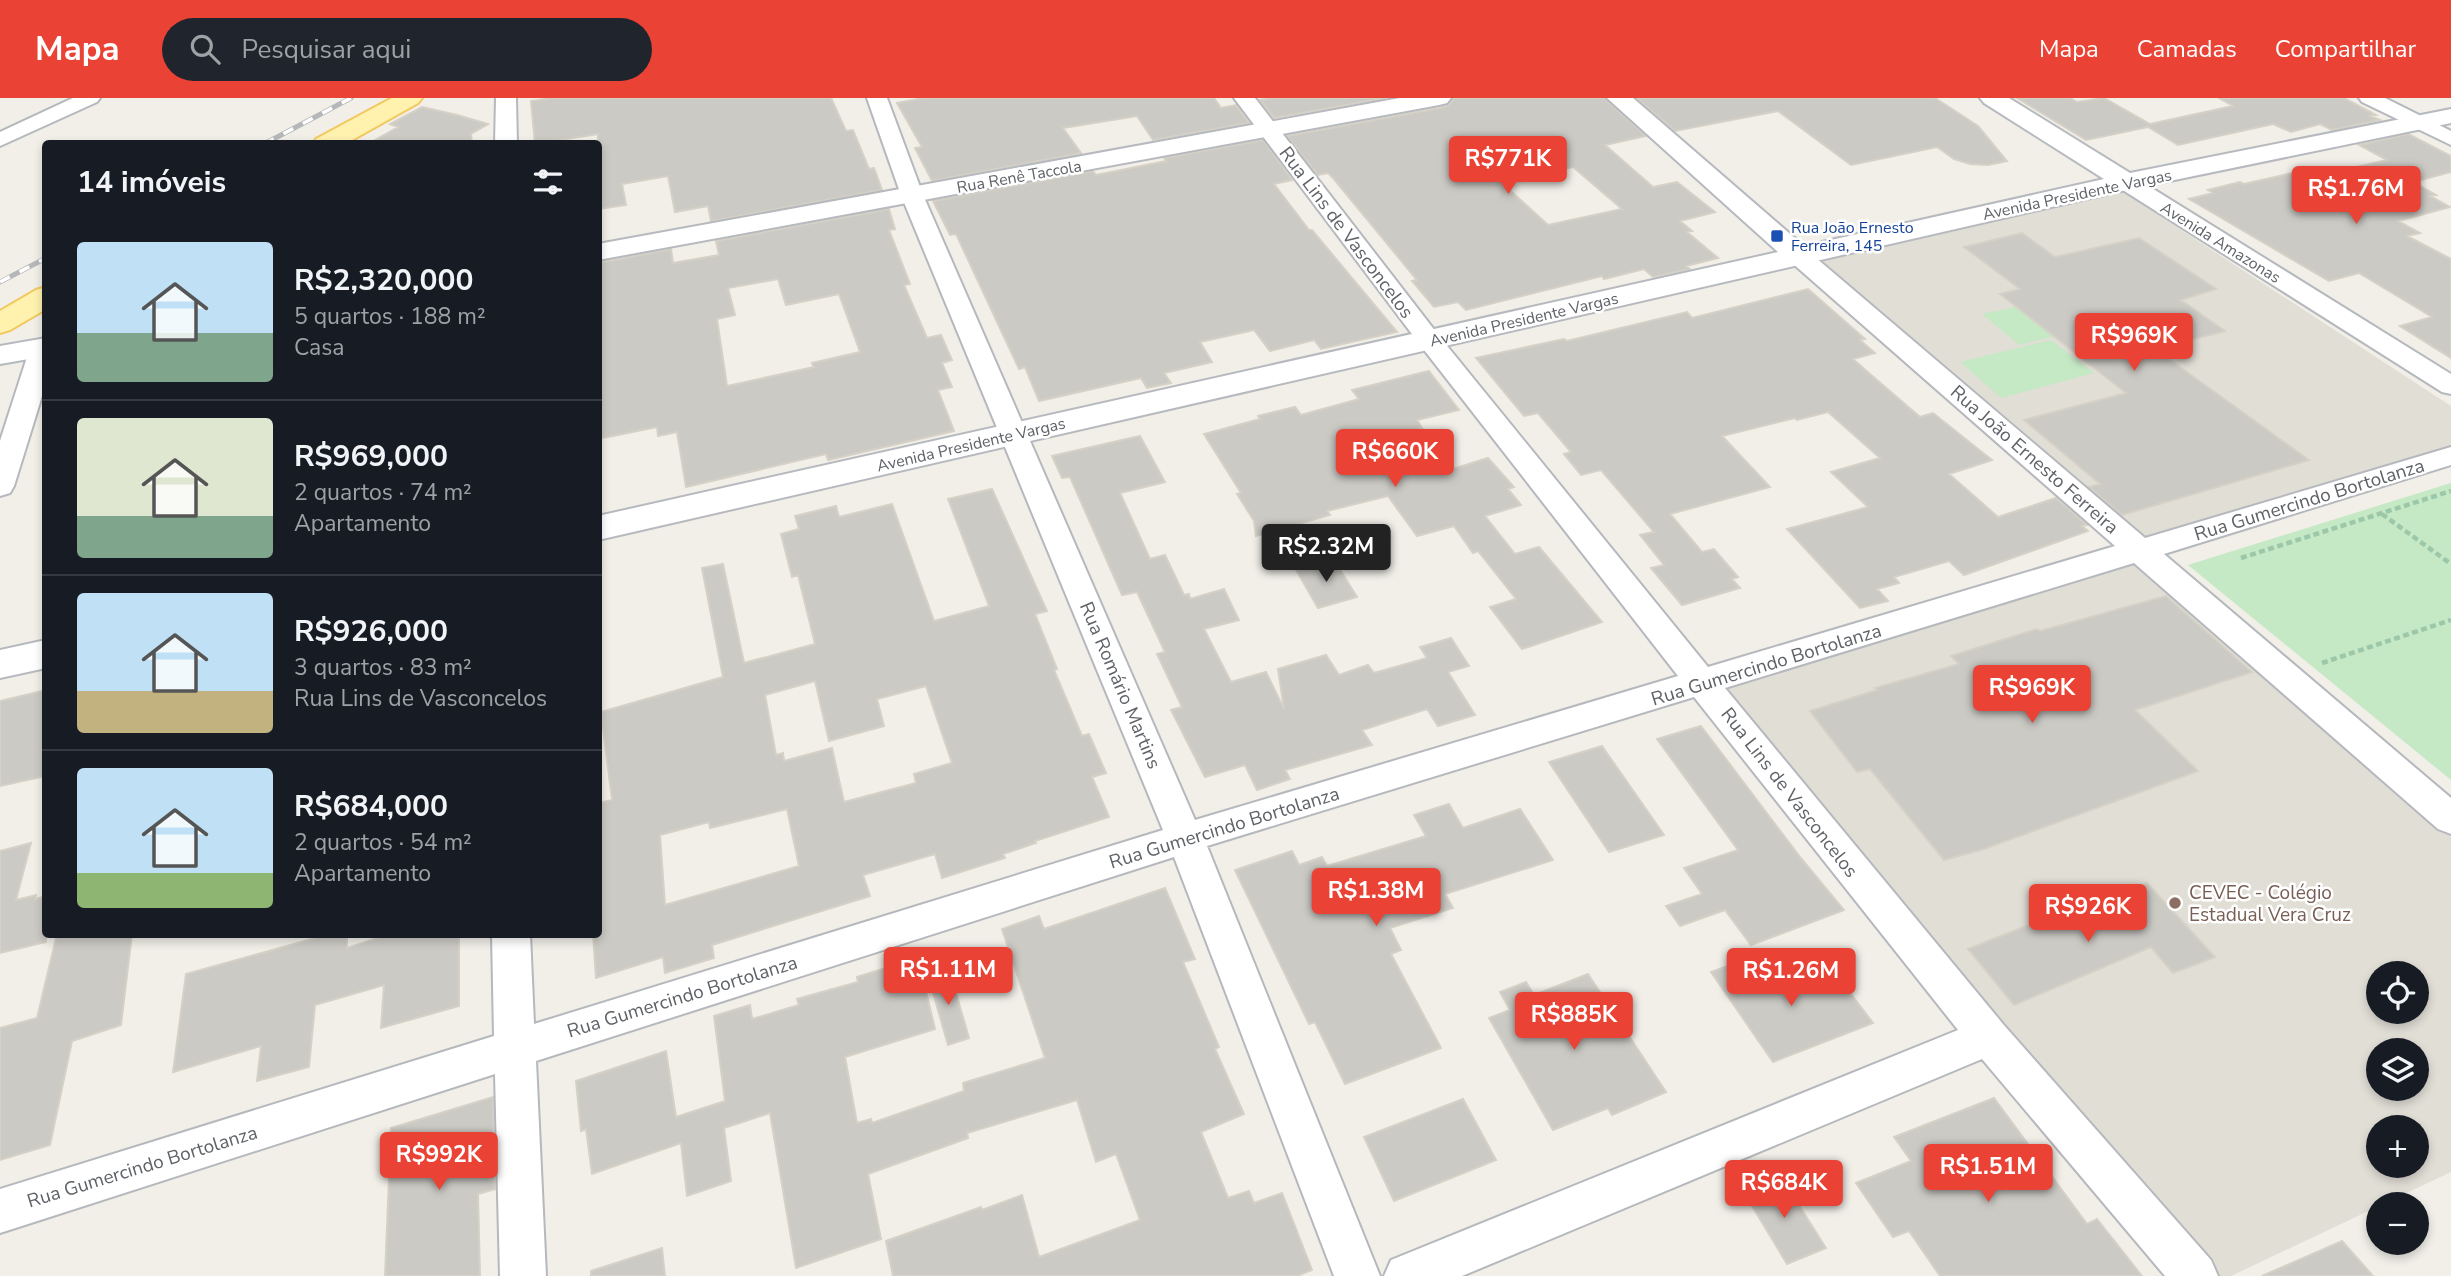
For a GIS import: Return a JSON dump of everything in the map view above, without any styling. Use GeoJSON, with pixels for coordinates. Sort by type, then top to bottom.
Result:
{"type":"FeatureCollection","features":[{"type":"Feature","properties":{"kind":"main road"},"geometry":{"type":"LineString","coordinates":[[332,140],[410,98]]}},
{"type":"Feature","properties":{"kind":"main road"},"geometry":{"type":"LineString","coordinates":[[0,324],[42,298]]}},
{"type":"Feature","properties":{"kind":"street"},"geometry":{"type":"LineString","coordinates":[[0,140],[90,98]]}},
{"type":"Feature","properties":{"kind":"street"},"geometry":{"type":"LineString","coordinates":[[506,98],[506,140]]}},
{"type":"Feature","properties":{"kind":"street","name":"Rua Romário Martins"},"geometry":{"type":"LineString","coordinates":[[877,98],[912,195],[1185,838],[1357,1276]]}},
{"type":"Feature","properties":{"kind":"street","name":"Rua Lins de Vasconcelos"},"geometry":{"type":"LineString","coordinates":[[1244,98],[1430,341],[1813,823],[1989,1037],[2195,1276]]}},
{"type":"Feature","properties":{"kind":"street","name":"Rua Renê Taccola"},"geometry":{"type":"LineString","coordinates":[[602,250],[1439,98]]}},
{"type":"Feature","properties":{"kind":"street","name":"Rua João Ernesto Ferreira"},"geometry":{"type":"LineString","coordinates":[[1619,98],[2451,819]]}},
{"type":"Feature","properties":{"kind":"street","name":"Avenida Amazonas"},"geometry":{"type":"LineString","coordinates":[[1992,98],[2451,386]]}},
{"type":"Feature","properties":{"kind":"street"},"geometry":{"type":"LineString","coordinates":[[2369,98],[2451,139]]}},
{"type":"Feature","properties":{"kind":"street","name":"Avenida Presidente Vargas"},"geometry":{"type":"LineString","coordinates":[[602,527],[2126,182],[2451,116]]}},
{"type":"Feature","properties":{"kind":"street"},"geometry":{"type":"LineString","coordinates":[[0,355],[42,347]]}},
{"type":"Feature","properties":{"kind":"street"},"geometry":{"type":"LineString","coordinates":[[0,486],[42,353]]}},
{"type":"Feature","properties":{"kind":"street","name":"Rua Gumercindo Bortolanza"},"geometry":{"type":"LineString","coordinates":[[0,1211],[1185,838],[2451,456]]}},
{"type":"Feature","properties":{"kind":"street"},"geometry":{"type":"LineString","coordinates":[[0,664],[42,654]]}},
{"type":"Feature","properties":{"kind":"street"},"geometry":{"type":"LineString","coordinates":[[511,938],[523,1276]]}},
{"type":"Feature","properties":{"kind":"street"},"geometry":{"type":"LineString","coordinates":[[1407,1276],[1989,1037]]}},
{"type":"Feature","properties":{"kind":"path"},"geometry":{"type":"LineString","coordinates":[[2241,558],[2451,491]]}},
{"type":"Feature","properties":{"kind":"path"},"geometry":{"type":"LineString","coordinates":[[2381,513],[2451,564]]}},
{"type":"Feature","properties":{"kind":"path"},"geometry":{"type":"LineString","coordinates":[[2322,663],[2451,620]]}},
{"type":"Feature","properties":{"kind":"shaded area"},"geometry":{"type":"Polygon","coordinates":[[[2120,190],[2451,406],[2451,454],[2142,542],[1813,260],[2120,190]]]}},
{"type":"Feature","properties":{"kind":"shaded area","name":"CEVEC - Colégio Estadual Vera Cruz"},"geometry":{"type":"Polygon","coordinates":[[[2140,562],[2451,833],[2451,1172],[2409,1192],[2366,1192],[2366,1212],[2231,1276],[2205,1276],[1724,689],[2140,562]]]}},
{"type":"Feature","properties":{"kind":"green space"},"geometry":{"type":"Polygon","coordinates":[[[2053,299],[2092,327],[2019,345],[1982,314],[2053,299]]]}},
{"type":"Feature","properties":{"kind":"green space"},"geometry":{"type":"Polygon","coordinates":[[[2051,340],[2094,373],[2001,398],[1960,362],[2051,340]]]}},
{"type":"Feature","properties":{"kind":"green space"},"geometry":{"type":"Polygon","coordinates":[[[2451,483],[2451,780],[2188,565],[2451,483]]]}},
{"type":"Feature","properties":{"kind":"building"},"geometry":{"type":"Polygon","coordinates":[[[552,98],[831,98],[846,131],[853,130],[869,169],[874,168],[882,190],[711,221],[708,206],[675,212],[668,176],[622,184],[626,205],[602,208],[602,140],[598,140],[598,134],[560,140],[535,140],[531,101],[552,98]]]}},
{"type":"Feature","properties":{"kind":"building"},"geometry":{"type":"Polygon","coordinates":[[[923,98],[1214,98],[1221,108],[1236,105],[1249,123],[1153,140],[1137,116],[1063,128],[1081,153],[932,181],[915,148],[922,147],[897,103],[923,98]]]}},
{"type":"Feature","properties":{"kind":"building"},"geometry":{"type":"Polygon","coordinates":[[[1385,98],[1274,118],[1260,100],[1385,98]]]}},
{"type":"Feature","properties":{"kind":"building"},"geometry":{"type":"Polygon","coordinates":[[[1454,98],[1604,98],[1646,136],[1605,145],[1653,187],[1677,182],[1715,212],[1680,221],[1692,231],[1687,232],[1718,258],[1686,266],[1690,269],[1653,277],[1644,269],[1604,279],[1602,276],[1466,310],[1458,302],[1434,307],[1412,281],[1417,280],[1333,178],[1328,173],[1318,175],[1287,136],[1449,105],[1454,98]],[[1573,167],[1502,183],[1548,225],[1622,209],[1573,167]]]}},
{"type":"Feature","properties":{"kind":"building"},"geometry":{"type":"Polygon","coordinates":[[[1637,98],[1935,98],[1978,126],[2007,161],[1988,165],[1970,164],[1954,159],[1937,147],[1851,165],[1778,111],[1675,131],[1637,98]]]}},
{"type":"Feature","properties":{"kind":"building"},"geometry":{"type":"Polygon","coordinates":[[[2017,98],[2070,98],[2077,102],[2104,98],[2150,124],[2233,106],[2219,98],[2344,98],[2376,115],[2370,116],[2380,120],[2332,130],[2320,124],[2291,132],[2273,124],[2178,145],[2148,127],[2086,140],[2017,98]]]}},
{"type":"Feature","properties":{"kind":"building"},"geometry":{"type":"Polygon","coordinates":[[[422,107],[488,124],[471,134],[472,140],[375,140],[398,127],[390,124],[422,107]]]}},
{"type":"Feature","properties":{"kind":"building"},"geometry":{"type":"Polygon","coordinates":[[[2408,134],[2451,156],[2451,172],[2413,182],[2436,195],[2430,196],[2450,207],[2398,221],[2420,233],[2407,236],[2451,259],[2451,358],[2400,326],[2432,317],[2359,273],[2329,281],[2189,199],[2213,193],[2208,190],[2240,182],[2244,184],[2293,173],[2305,179],[2387,160],[2359,145],[2408,134]]]}},
{"type":"Feature","properties":{"kind":"building"},"geometry":{"type":"Polygon","coordinates":[[[1263,140],[1292,180],[1274,184],[1309,230],[1312,230],[1397,332],[1321,349],[1314,340],[1270,351],[1254,330],[1200,342],[1212,362],[1164,373],[1171,383],[1147,388],[1141,378],[1039,401],[1025,367],[1019,369],[956,234],[950,235],[933,201],[1093,171],[1096,175],[1166,161],[1164,158],[1263,140]]]}},
{"type":"Feature","properties":{"kind":"building"},"geometry":{"type":"Polygon","coordinates":[[[889,209],[895,229],[889,230],[910,284],[904,285],[927,338],[941,335],[952,360],[942,363],[952,387],[938,390],[954,431],[828,460],[826,454],[686,487],[677,432],[658,436],[657,427],[602,438],[602,262],[671,249],[673,263],[719,255],[716,241],[889,209]],[[778,279],[728,288],[735,315],[717,319],[727,386],[814,367],[812,363],[860,352],[839,294],[786,305],[778,279]]]}},
{"type":"Feature","properties":{"kind":"building"},"geometry":{"type":"Polygon","coordinates":[[[2022,233],[2055,257],[2139,238],[2216,289],[2181,300],[2225,331],[2155,349],[2309,460],[2122,515],[2089,487],[2100,484],[2024,420],[2126,393],[2000,294],[2020,289],[1964,247],[2022,233]]]}},
{"type":"Feature","properties":{"kind":"building"},"geometry":{"type":"Polygon","coordinates":[[[1808,289],[1865,339],[1860,340],[1875,353],[1853,359],[1920,417],[1933,413],[1992,460],[1949,474],[1998,517],[2056,498],[2087,525],[2082,526],[2088,531],[1964,575],[1949,561],[1894,577],[1899,583],[1877,589],[1888,601],[1860,608],[1787,529],[1868,507],[1831,472],[1880,458],[1828,412],[1797,420],[1795,418],[1722,436],[1770,487],[1670,514],[1702,552],[1714,549],[1738,577],[1732,579],[1740,588],[1682,605],[1651,568],[1664,565],[1640,535],[1654,532],[1601,470],[1581,475],[1564,454],[1571,452],[1538,413],[1524,416],[1476,358],[1564,339],[1567,341],[1687,312],[1692,318],[1808,289]]]}},
{"type":"Feature","properties":{"kind":"building"},"geometry":{"type":"Polygon","coordinates":[[[1429,371],[1459,410],[1417,420],[1420,428],[1450,470],[1488,458],[1514,487],[1508,489],[1521,505],[1485,516],[1515,554],[1539,547],[1602,622],[1522,649],[1490,607],[1516,599],[1478,551],[1473,553],[1454,526],[1417,536],[1388,496],[1327,511],[1330,515],[1256,536],[1254,521],[1237,494],[1241,493],[1204,434],[1295,407],[1301,415],[1359,399],[1352,390],[1429,371]]]}},
{"type":"Feature","properties":{"kind":"building"},"geometry":{"type":"Polygon","coordinates":[[[1140,436],[1165,482],[1120,493],[1150,559],[1165,555],[1184,595],[1189,594],[1190,599],[1224,589],[1239,620],[1204,629],[1231,682],[1266,672],[1284,709],[1278,669],[1326,655],[1339,675],[1368,665],[1374,673],[1427,658],[1420,647],[1451,638],[1469,666],[1448,672],[1475,715],[1438,726],[1427,709],[1362,730],[1372,745],[1285,770],[1290,779],[1257,790],[1245,765],[1205,777],[1171,710],[1182,707],[1157,654],[1165,652],[1137,592],[1122,595],[1070,477],[1062,478],[1052,456],[1140,436]]]}},
{"type":"Feature","properties":{"kind":"building"},"geometry":{"type":"Polygon","coordinates":[[[992,489],[1047,611],[1035,614],[1057,669],[1054,670],[1082,736],[1089,734],[1106,773],[1092,777],[1109,817],[1035,841],[1036,843],[1003,854],[1005,858],[942,878],[935,854],[863,875],[870,896],[712,945],[714,958],[665,973],[663,957],[596,978],[593,938],[602,938],[602,802],[612,800],[602,712],[723,677],[702,568],[723,564],[744,663],[815,644],[798,575],[792,577],[781,534],[799,529],[795,516],[836,506],[839,517],[892,504],[934,621],[989,606],[948,499],[992,489]],[[815,681],[765,695],[776,755],[783,753],[784,761],[832,748],[844,802],[916,783],[914,774],[952,763],[926,686],[877,699],[884,726],[829,741],[815,681]],[[787,809],[710,828],[709,822],[660,835],[665,905],[799,866],[787,809]]]}},
{"type":"Feature","properties":{"kind":"building"},"geometry":{"type":"Polygon","coordinates":[[[1334,560],[1357,597],[1318,608],[1296,570],[1334,560]]]}},
{"type":"Feature","properties":{"kind":"building"},"geometry":{"type":"Polygon","coordinates":[[[2166,596],[2252,672],[2135,710],[2198,771],[1984,849],[1944,860],[1870,769],[1857,772],[1810,711],[1877,690],[1875,688],[1959,664],[1951,656],[2037,629],[2040,631],[2166,596]]]}},
{"type":"Feature","properties":{"kind":"building"},"geometry":{"type":"Polygon","coordinates":[[[42,691],[42,777],[0,786],[0,701],[42,691]]]}},
{"type":"Feature","properties":{"kind":"building"},"geometry":{"type":"Polygon","coordinates":[[[1701,726],[1800,857],[1844,910],[1751,945],[1725,910],[1680,926],[1666,906],[1702,894],[1684,868],[1738,850],[1657,739],[1701,726]]]}},
{"type":"Feature","properties":{"kind":"building"},"geometry":{"type":"Polygon","coordinates":[[[1602,746],[1664,835],[1609,852],[1549,762],[1602,746]]]}},
{"type":"Feature","properties":{"kind":"building"},"geometry":{"type":"Polygon","coordinates":[[[1449,804],[1463,828],[1520,809],[1553,860],[1445,894],[1453,908],[1390,928],[1401,950],[1391,954],[1441,1048],[1345,1084],[1315,1022],[1309,1024],[1235,870],[1292,851],[1299,865],[1322,857],[1327,866],[1426,836],[1414,815],[1449,804]]]}},
{"type":"Feature","properties":{"kind":"building"},"geometry":{"type":"Polygon","coordinates":[[[31,843],[16,900],[36,895],[35,899],[42,897],[42,938],[46,938],[46,942],[0,953],[0,851],[31,843]]]}},
{"type":"Feature","properties":{"kind":"building"},"geometry":{"type":"Polygon","coordinates":[[[2147,883],[2215,957],[2173,973],[2151,947],[2014,1005],[1968,949],[2054,915],[2056,917],[2147,883]]]}},
{"type":"Feature","properties":{"kind":"building"},"geometry":{"type":"Polygon","coordinates":[[[1165,888],[1195,959],[1183,962],[1219,1047],[1215,1049],[1244,1114],[1201,1132],[1228,1198],[1249,1191],[1254,1203],[1282,1193],[1312,1270],[1297,1276],[893,1276],[886,1241],[1022,1195],[1039,1257],[1140,1220],[1116,1154],[1096,1162],[1077,1100],[967,1133],[968,1138],[868,1174],[881,1239],[796,1268],[770,1113],[724,1128],[731,1181],[687,1196],[681,1143],[592,1174],[586,1129],[581,1131],[576,1081],[666,1051],[676,1117],[725,1101],[714,1016],[750,1005],[752,1019],[799,1005],[797,999],[858,982],[857,977],[918,958],[935,1029],[845,1057],[857,1123],[871,1119],[872,1123],[964,1091],[963,1083],[1045,1058],[1002,929],[1039,916],[1044,929],[1165,888]]]}},
{"type":"Feature","properties":{"kind":"building"},"geometry":{"type":"Polygon","coordinates":[[[56,938],[132,938],[121,1025],[72,1041],[50,1145],[0,1160],[0,1028],[37,1018],[56,938]]]}},
{"type":"Feature","properties":{"kind":"building"},"geometry":{"type":"Polygon","coordinates":[[[316,938],[347,938],[347,948],[378,938],[459,938],[459,1006],[381,1028],[384,985],[315,1005],[309,1067],[257,1081],[261,1046],[173,1072],[186,974],[316,938]]]}},
{"type":"Feature","properties":{"kind":"building"},"geometry":{"type":"Polygon","coordinates":[[[1755,956],[1779,989],[1832,969],[1873,1023],[1773,1062],[1711,972],[1755,956]]]}},
{"type":"Feature","properties":{"kind":"building"},"geometry":{"type":"Polygon","coordinates":[[[949,969],[969,1038],[948,1045],[928,975],[949,969]]]}},
{"type":"Feature","properties":{"kind":"building"},"geometry":{"type":"Polygon","coordinates":[[[1588,974],[1666,1092],[1612,1115],[1608,1108],[1553,1130],[1489,1018],[1510,1010],[1500,992],[1526,982],[1534,995],[1588,974]]]}},
{"type":"Feature","properties":{"kind":"building"},"geometry":{"type":"Polygon","coordinates":[[[493,1097],[495,1189],[478,1194],[480,1276],[385,1276],[391,1128],[493,1097]]]}},
{"type":"Feature","properties":{"kind":"building"},"geometry":{"type":"Polygon","coordinates":[[[1994,1098],[2087,1224],[2097,1219],[2142,1276],[1940,1276],[1909,1231],[1893,1237],[1856,1183],[1911,1161],[1894,1137],[1994,1098]]]}},
{"type":"Feature","properties":{"kind":"building"},"geometry":{"type":"Polygon","coordinates":[[[1463,1099],[1496,1160],[1394,1201],[1364,1137],[1463,1099]]]}},
{"type":"Feature","properties":{"kind":"building"},"geometry":{"type":"Polygon","coordinates":[[[1781,1177],[1826,1248],[1787,1264],[1743,1191],[1781,1177]]]}},
{"type":"Feature","properties":{"kind":"building"},"geometry":{"type":"Polygon","coordinates":[[[2342,1241],[2373,1276],[2262,1276],[2342,1241]]]}},
{"type":"Feature","properties":{"kind":"building"},"geometry":{"type":"Polygon","coordinates":[[[662,1248],[665,1276],[591,1276],[591,1271],[662,1248]]]}},
{"type":"Feature","properties":{"kind":"railway"},"geometry":{"type":"LineString","coordinates":[[272,140],[351,98]]}},
{"type":"Feature","properties":{"kind":"railway"},"geometry":{"type":"LineString","coordinates":[[0,282],[42,260]]}},
{"type":"Feature","properties":{"kind":"place","name":"Rua João Ernesto Ferreira, 145"},"geometry":{"type":"Point","coordinates":[1777,236]}},
{"type":"Feature","properties":{"kind":"place","name":"CEVEC - Colégio Estadual Vera Cruz"},"geometry":{"type":"Point","coordinates":[2175,903]}}]}
